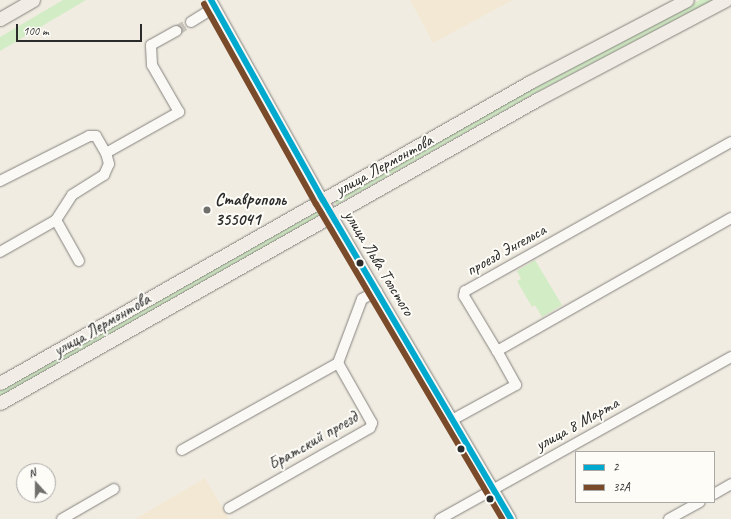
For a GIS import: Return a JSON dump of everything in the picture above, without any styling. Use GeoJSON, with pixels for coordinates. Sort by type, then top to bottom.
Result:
{"type":"FeatureCollection","features":[{"type":"Feature","properties":{"kind":"main road"},"geometry":{"type":"LineString","coordinates":[[0,19],[33,0]]}},
{"type":"Feature","properties":{"kind":"main road","name":"улица Лермонтова"},"geometry":{"type":"LineString","coordinates":[[0,383],[530,82],[687,0]]}},
{"type":"Feature","properties":{"kind":"main road","name":"улица Лермонтова"},"geometry":{"type":"LineString","coordinates":[[0,403],[538,99],[726,0]]}},
{"type":"Feature","properties":{"kind":"street","name":"улица Льва Толстого"},"geometry":{"type":"LineString","coordinates":[[213,3],[323,200],[510,519]]}},
{"type":"Feature","properties":{"kind":"street"},"geometry":{"type":"LineString","coordinates":[[191,22],[213,3]]}},
{"type":"Feature","properties":{"kind":"street"},"geometry":{"type":"LineString","coordinates":[[106,153],[179,112],[152,65],[151,45],[176,30]]}},
{"type":"Feature","properties":{"kind":"street"},"geometry":{"type":"LineString","coordinates":[[0,181],[89,136],[96,136],[106,153],[109,164],[104,175],[72,195],[56,220],[0,252]]}},
{"type":"Feature","properties":{"kind":"street","name":"проезд Энгельса"},"geometry":{"type":"LineString","coordinates":[[452,420],[516,385],[497,350],[464,296],[465,291],[731,142]]}},
{"type":"Feature","properties":{"kind":"street"},"geometry":{"type":"LineString","coordinates":[[497,350],[731,218]]}},
{"type":"Feature","properties":{"kind":"street"},"geometry":{"type":"LineString","coordinates":[[56,220],[79,261]]}},
{"type":"Feature","properties":{"kind":"street"},"geometry":{"type":"LineString","coordinates":[[182,450],[338,363],[362,299],[377,291]]}},
{"type":"Feature","properties":{"kind":"street","name":"улица 8 Марта"},"geometry":{"type":"LineString","coordinates":[[440,519],[731,357]]}},
{"type":"Feature","properties":{"kind":"street","name":"Братский проезд"},"geometry":{"type":"LineString","coordinates":[[229,508],[370,428],[372,423],[338,363]]}},
{"type":"Feature","properties":{"kind":"street"},"geometry":{"type":"LineString","coordinates":[[715,493],[731,484]]}},
{"type":"Feature","properties":{"kind":"street"},"geometry":{"type":"LineString","coordinates":[[62,519],[114,489]]}},
{"type":"Feature","properties":{"kind":"street"},"geometry":{"type":"LineString","coordinates":[[669,519],[698,503]]}},
{"type":"Feature","properties":{"kind":"shaded area"},"geometry":{"type":"Polygon","coordinates":[[[410,0],[513,0],[433,43],[410,0]]]}},
{"type":"Feature","properties":{"kind":"shaded area"},"geometry":{"type":"Polygon","coordinates":[[[205,478],[229,519],[135,519],[205,478]]]}},
{"type":"Feature","properties":{"kind":"green space"},"geometry":{"type":"Polygon","coordinates":[[[63,0],[86,0],[0,51],[0,37],[63,0]]]}},
{"type":"Feature","properties":{"kind":"green space"},"geometry":{"type":"Polygon","coordinates":[[[700,0],[713,0],[535,93],[336,205],[335,201],[532,88],[700,0]]]}},
{"type":"Feature","properties":{"kind":"green space"},"geometry":{"type":"Polygon","coordinates":[[[318,211],[320,215],[0,396],[0,390],[318,211]]]}},
{"type":"Feature","properties":{"kind":"green space"},"geometry":{"type":"Polygon","coordinates":[[[535,260],[562,305],[542,317],[535,305],[532,307],[517,281],[521,279],[517,271],[535,260]]]}},
{"type":"Feature","properties":{"kind":"tunnel"},"geometry":{"type":"LineString","coordinates":[[176,31],[191,22]]}},
{"type":"Feature","properties":{"kind":"transit line","name":"2"},"geometry":{"type":"LineString","coordinates":[[211,0],[323,200],[511,519]]}},
{"type":"Feature","properties":{"kind":"transit line","name":"32A"},"geometry":{"type":"LineString","coordinates":[[204,4],[316,204],[502,519]]}},
{"type":"Feature","properties":{"kind":"place","name":"Ставрополь 355041"},"geometry":{"type":"Point","coordinates":[207,210]}}]}
